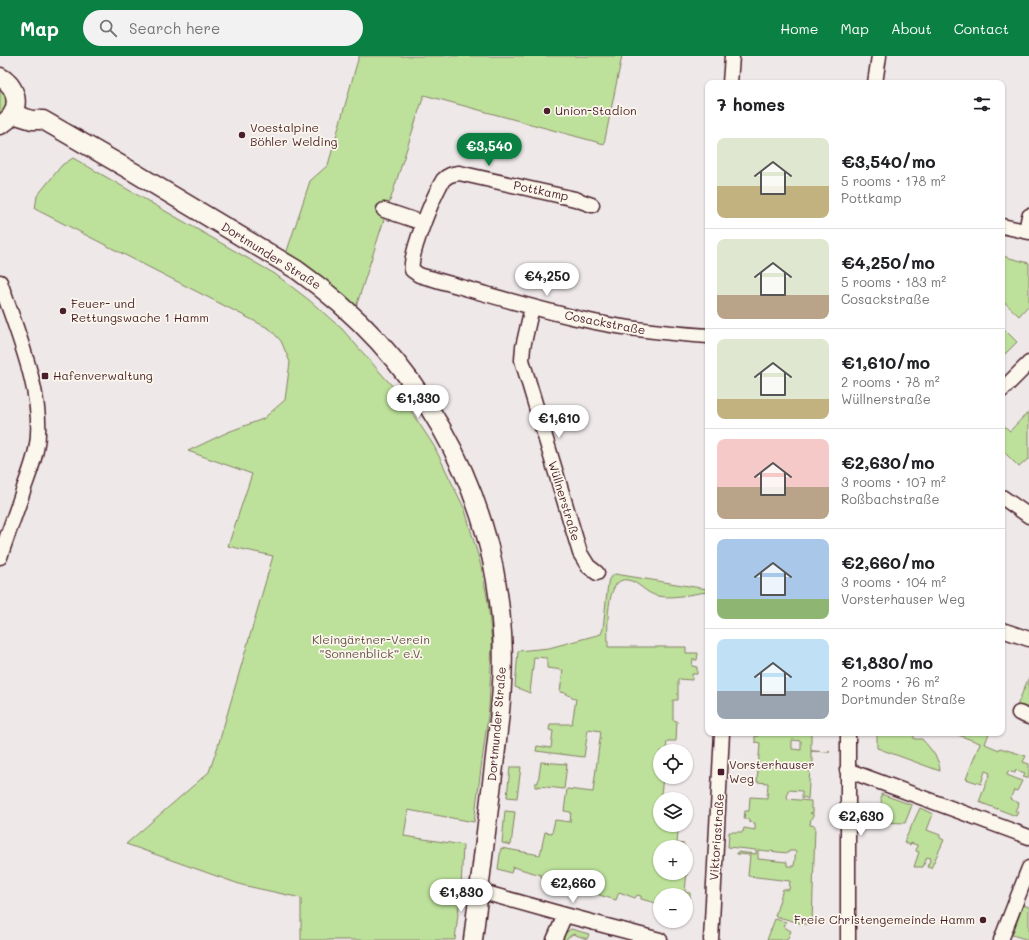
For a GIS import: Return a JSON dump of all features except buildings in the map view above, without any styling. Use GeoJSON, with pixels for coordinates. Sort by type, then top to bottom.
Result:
{"type":"FeatureCollection","features":[{"type":"Feature","properties":{"kind":"main road"},"geometry":{"type":"LineString","coordinates":[[0,77],[6,80],[12,87],[15,94],[10,114]]}},
{"type":"Feature","properties":{"kind":"main road","name":"Dortmunder Straße"},"geometry":{"type":"LineString","coordinates":[[10,114],[39,113],[43,120],[283,262],[320,286],[360,322],[409,377],[455,453],[470,486],[480,517],[496,579],[502,633],[502,697],[473,940]]}},
{"type":"Feature","properties":{"kind":"street"},"geometry":{"type":"LineString","coordinates":[[730,80],[732,56]]}},
{"type":"Feature","properties":{"kind":"street"},"geometry":{"type":"LineString","coordinates":[[875,80],[879,56]]}},
{"type":"Feature","properties":{"kind":"street","name":"Pottkamp"},"geometry":{"type":"LineString","coordinates":[[423,223],[443,180],[447,176],[459,173],[575,199],[592,205]]}},
{"type":"Feature","properties":{"kind":"street"},"geometry":{"type":"LineString","coordinates":[[384,210],[423,223]]}},
{"type":"Feature","properties":{"kind":"street"},"geometry":{"type":"LineString","coordinates":[[1005,227],[1027,232],[1029,216]]}},
{"type":"Feature","properties":{"kind":"street","name":"Cosackstraße"},"geometry":{"type":"LineString","coordinates":[[423,223],[412,261],[412,270],[415,272],[532,307],[582,320],[658,333],[705,336]]}},
{"type":"Feature","properties":{"kind":"street"},"geometry":{"type":"LineString","coordinates":[[0,282],[34,385],[38,411],[38,436],[37,449],[0,557]]}},
{"type":"Feature","properties":{"kind":"street","name":"Wüllnerstraße"},"geometry":{"type":"LineString","coordinates":[[532,307],[523,347],[522,360],[580,553],[588,566],[597,572]]}},
{"type":"Feature","properties":{"kind":"street"},"geometry":{"type":"LineString","coordinates":[[1005,387],[1028,365]]}},
{"type":"Feature","properties":{"kind":"street"},"geometry":{"type":"LineString","coordinates":[[1005,500],[1029,516]]}},
{"type":"Feature","properties":{"kind":"street"},"geometry":{"type":"LineString","coordinates":[[1005,631],[1029,639]]}},
{"type":"Feature","properties":{"kind":"street","name":"Viktoriastraße"},"geometry":{"type":"LineString","coordinates":[[711,940],[722,736]]}},
{"type":"Feature","properties":{"kind":"street"},"geometry":{"type":"LineString","coordinates":[[848,736],[848,940]]}},
{"type":"Feature","properties":{"kind":"street"},"geometry":{"type":"LineString","coordinates":[[848,770],[1029,837]]}},
{"type":"Feature","properties":{"kind":"street"},"geometry":{"type":"LineString","coordinates":[[1001,940],[1029,868]]}},
{"type":"Feature","properties":{"kind":"street"},"geometry":{"type":"LineString","coordinates":[[479,891],[660,940]]}},
{"type":"Feature","properties":{"kind":"street"},"geometry":{"type":"LineString","coordinates":[[554,940],[565,915]]}},
{"type":"Feature","properties":{"kind":"green space"},"geometry":{"type":"Polygon","coordinates":[[[359,56],[622,56],[604,144],[424,95],[356,307],[334,292],[286,254],[310,181],[328,165],[359,56]]]}},
{"type":"Feature","properties":{"kind":"green space"},"geometry":{"type":"Polygon","coordinates":[[[0,88],[6,98],[6,105],[0,114],[0,88]]]}},
{"type":"Feature","properties":{"kind":"green space","name":"Kleingärtner-Verein “Sonnenblick” e.V."},"geometry":{"type":"Polygon","coordinates":[[[73,158],[275,274],[309,300],[342,329],[401,396],[434,446],[465,510],[481,566],[488,602],[492,643],[489,708],[474,822],[408,810],[404,836],[463,845],[461,888],[455,940],[301,940],[301,898],[242,885],[126,844],[209,772],[218,746],[273,556],[228,546],[252,474],[188,451],[228,432],[263,419],[285,400],[290,362],[281,341],[270,329],[35,209],[37,196],[62,165],[73,158]]]}},
{"type":"Feature","properties":{"kind":"green space"},"geometry":{"type":"Polygon","coordinates":[[[1005,257],[1029,263],[1029,305],[1019,316],[1005,303],[1005,257]]]}},
{"type":"Feature","properties":{"kind":"green space"},"geometry":{"type":"Polygon","coordinates":[[[1005,330],[1017,342],[1005,354],[1005,330]]]}},
{"type":"Feature","properties":{"kind":"green space"},"geometry":{"type":"Polygon","coordinates":[[[1029,411],[1029,460],[1028,459],[1019,467],[1005,453],[1005,427],[1010,431],[1029,411]]]}},
{"type":"Feature","properties":{"kind":"green space"},"geometry":{"type":"Polygon","coordinates":[[[615,574],[705,589],[705,592],[676,597],[664,597],[650,593],[632,581],[620,581],[615,586],[611,595],[609,606],[608,647],[686,647],[686,653],[698,653],[697,660],[693,659],[692,666],[697,667],[697,674],[692,674],[692,680],[678,679],[678,700],[673,700],[673,720],[677,721],[676,741],[667,741],[667,744],[653,744],[653,784],[662,784],[661,792],[653,792],[653,832],[678,832],[677,840],[653,840],[653,880],[686,880],[685,888],[653,888],[653,902],[641,899],[641,896],[637,895],[635,898],[619,892],[616,900],[599,895],[599,892],[587,889],[590,878],[573,873],[570,885],[561,883],[562,881],[541,877],[541,875],[513,867],[511,873],[498,869],[501,848],[540,855],[545,832],[552,833],[555,820],[570,822],[571,812],[564,811],[567,789],[593,792],[601,731],[588,729],[584,757],[536,751],[537,746],[551,748],[553,731],[549,730],[550,724],[572,724],[576,699],[567,695],[567,693],[560,692],[563,670],[547,668],[547,658],[534,657],[530,693],[515,687],[518,651],[549,648],[601,634],[603,629],[609,579],[615,574]]]}},
{"type":"Feature","properties":{"kind":"green space"},"geometry":{"type":"Polygon","coordinates":[[[1029,677],[1029,713],[1016,708],[1029,677]]]}},
{"type":"Feature","properties":{"kind":"green space"},"geometry":{"type":"Polygon","coordinates":[[[755,736],[811,736],[811,759],[813,759],[813,763],[810,763],[812,764],[812,768],[810,768],[808,799],[804,797],[802,799],[802,791],[788,790],[787,799],[811,801],[811,809],[813,809],[813,813],[810,813],[813,814],[813,818],[811,818],[810,825],[815,826],[812,924],[803,924],[775,916],[783,889],[789,890],[790,881],[748,876],[750,855],[737,854],[737,852],[756,854],[756,850],[728,847],[729,832],[743,832],[744,828],[755,830],[755,823],[749,822],[749,819],[744,819],[745,811],[749,811],[750,797],[767,798],[768,783],[757,782],[760,743],[755,742],[755,736]],[[792,740],[792,749],[801,750],[801,741],[792,740]],[[758,850],[758,859],[787,862],[787,866],[794,866],[796,851],[789,851],[788,853],[758,850]]]}},
{"type":"Feature","properties":{"kind":"green space"},"geometry":{"type":"Polygon","coordinates":[[[877,736],[914,736],[914,739],[922,739],[934,754],[940,767],[940,771],[877,748],[877,736]]]}},
{"type":"Feature","properties":{"kind":"green space"},"geometry":{"type":"Polygon","coordinates":[[[961,736],[988,736],[985,744],[999,750],[1000,748],[1026,756],[1023,762],[1029,764],[1028,778],[1023,777],[1025,773],[1016,770],[1015,773],[1008,771],[1007,775],[1022,781],[1017,791],[1014,790],[1010,799],[1019,803],[1015,811],[1018,812],[1016,816],[979,802],[990,773],[985,771],[981,784],[966,779],[980,743],[961,736]]]}},
{"type":"Feature","properties":{"kind":"green space"},"geometry":{"type":"Polygon","coordinates":[[[541,762],[567,764],[564,789],[538,786],[535,787],[535,783],[538,783],[541,762]]]}},
{"type":"Feature","properties":{"kind":"green space"},"geometry":{"type":"Polygon","coordinates":[[[510,767],[521,767],[517,798],[507,797],[510,767]]]}},
{"type":"Feature","properties":{"kind":"green space"},"geometry":{"type":"Polygon","coordinates":[[[881,794],[912,805],[905,823],[882,822],[881,794]]]}},
{"type":"Feature","properties":{"kind":"green space"},"geometry":{"type":"Polygon","coordinates":[[[920,808],[933,814],[927,830],[940,835],[940,838],[944,840],[931,868],[927,867],[931,858],[927,857],[923,867],[914,867],[919,852],[916,851],[917,845],[911,843],[910,845],[904,842],[920,808]]]}},
{"type":"Feature","properties":{"kind":"green space"},"geometry":{"type":"Polygon","coordinates":[[[505,811],[515,812],[511,845],[502,843],[505,811]]]}},
{"type":"Feature","properties":{"kind":"green space"},"geometry":{"type":"Polygon","coordinates":[[[1023,905],[1029,907],[1029,940],[1012,935],[1023,905]]]}},
{"type":"Feature","properties":{"kind":"green space"},"geometry":{"type":"Polygon","coordinates":[[[775,919],[786,922],[784,927],[791,931],[787,940],[767,940],[775,919]]]}},
{"type":"Feature","properties":{"kind":"green space"},"geometry":{"type":"Polygon","coordinates":[[[571,929],[589,934],[587,939],[573,934],[566,940],[561,940],[564,934],[571,929]]]}},
{"type":"Feature","properties":{"kind":"place","name":"Union-Stadion"},"geometry":{"type":"Point","coordinates":[547,111]}},
{"type":"Feature","properties":{"kind":"place","name":"Voestalpine Böhler Welding"},"geometry":{"type":"Point","coordinates":[242,135]}},
{"type":"Feature","properties":{"kind":"place","name":"Feuer- und Rettungswache 1 Hamm"},"geometry":{"type":"Point","coordinates":[63,311]}},
{"type":"Feature","properties":{"kind":"place","name":"Hafenverwaltung"},"geometry":{"type":"Point","coordinates":[45,376]}},
{"type":"Feature","properties":{"kind":"place","name":"Vorsterhauser Weg"},"geometry":{"type":"Point","coordinates":[721,772]}},
{"type":"Feature","properties":{"kind":"place","name":"Freie Christengemeinde Hamm"},"geometry":{"type":"Point","coordinates":[983,920]}}]}
